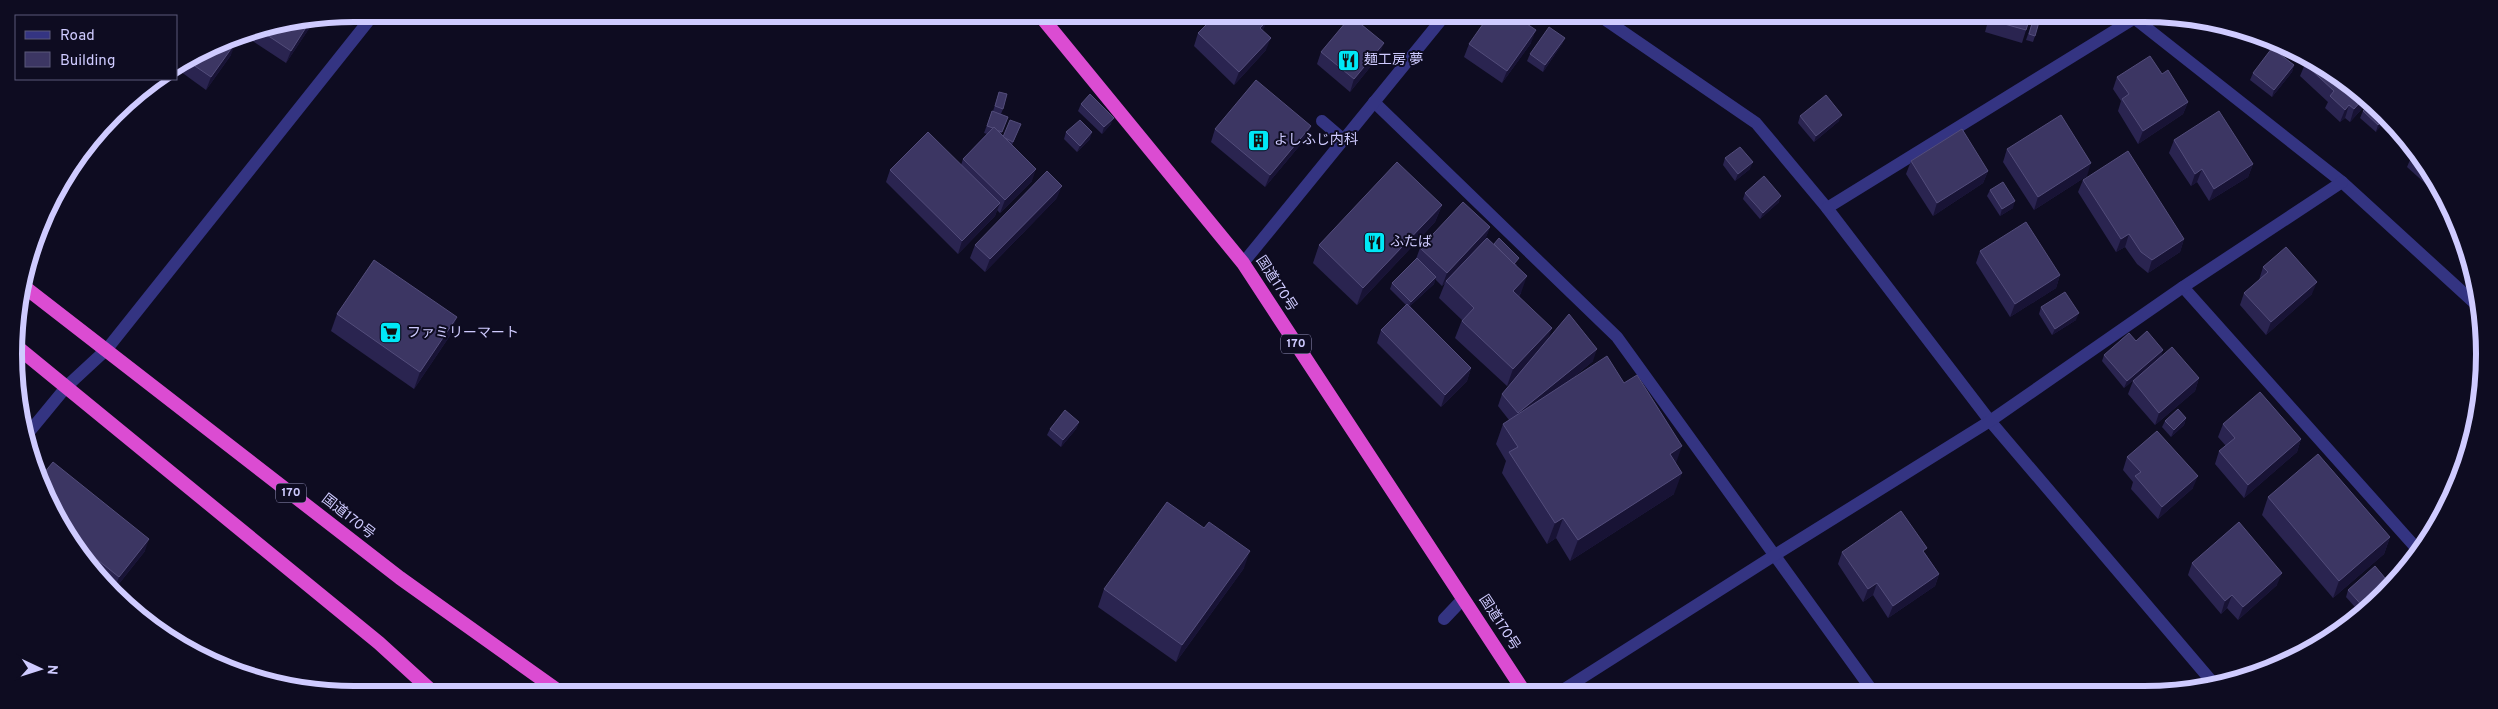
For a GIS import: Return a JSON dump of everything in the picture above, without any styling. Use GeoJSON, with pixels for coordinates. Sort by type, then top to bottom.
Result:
{"type":"FeatureCollection","features":[{"type":"Feature","properties":{"kind":"highway","name":"国道170号"},"geometry":{"type":"LineString","coordinates":[[1046,22],[1243,263],[1520,686]]}},
{"type":"Feature","properties":{"kind":"highway","name":"国道170号"},"geometry":{"type":"LineString","coordinates":[[29,290],[400,578],[551,686]]}},
{"type":"Feature","properties":{"kind":"highway"},"geometry":{"type":"LineString","coordinates":[[22,351],[378,643],[426,686]]}},
{"type":"Feature","properties":{"kind":"street"},"geometry":{"type":"LineString","coordinates":[[31,429],[67,386],[107,350],[368,22]]}},
{"type":"Feature","properties":{"kind":"street"},"geometry":{"type":"LineString","coordinates":[[1243,263],[1439,22]]}},
{"type":"Feature","properties":{"kind":"street"},"geometry":{"type":"LineString","coordinates":[[1617,22],[1756,123],[1827,208],[1990,422],[2210,679]]}},
{"type":"Feature","properties":{"kind":"street"},"geometry":{"type":"LineString","coordinates":[[1827,208],[2122,22]]}},
{"type":"Feature","properties":{"kind":"street"},"geometry":{"type":"LineString","coordinates":[[2140,22],[2342,182],[2471,300]]}},
{"type":"Feature","properties":{"kind":"street"},"geometry":{"type":"LineString","coordinates":[[1374,102],[1617,337],[1869,686]]}},
{"type":"Feature","properties":{"kind":"street"},"geometry":{"type":"LineString","coordinates":[[1322,121],[1344,140]]}},
{"type":"Feature","properties":{"kind":"street"},"geometry":{"type":"LineString","coordinates":[[1569,686],[1775,555],[1990,422],[2184,287],[2342,182]]}},
{"type":"Feature","properties":{"kind":"street"},"geometry":{"type":"LineString","coordinates":[[2184,287],[2415,546]]}},
{"type":"Feature","properties":{"kind":"street"},"geometry":{"type":"LineString","coordinates":[[1444,619],[1463,599]]}},
{"type":"Feature","properties":{"kind":"building"},"geometry":{"type":"Polygon","coordinates":[[[1209,22],[1266,22],[1260,28],[1271,38],[1239,72],[1198,33],[1209,22]]]}},
{"type":"Feature","properties":{"kind":"building","name":"麺工房 夢"},"geometry":{"type":"Polygon","coordinates":[[[1346,22],[1358,22],[1384,43],[1354,79],[1321,52],[1346,22]]]}},
{"type":"Feature","properties":{"kind":"building"},"geometry":{"type":"Polygon","coordinates":[[[1484,22],[1524,22],[1536,30],[1507,71],[1469,44],[1484,22]]]}},
{"type":"Feature","properties":{"kind":"building"},"geometry":{"type":"Polygon","coordinates":[[[1997,22],[2028,22],[2026,30],[1997,22]]]}},
{"type":"Feature","properties":{"kind":"building"},"geometry":{"type":"Polygon","coordinates":[[[2032,22],[2039,22],[2035,36],[2029,34],[2032,22]]]}},
{"type":"Feature","properties":{"kind":"building"},"geometry":{"type":"Polygon","coordinates":[[[307,26],[291,51],[267,35],[307,26]]]}},
{"type":"Feature","properties":{"kind":"building"},"geometry":{"type":"Polygon","coordinates":[[[1549,27],[1565,38],[1545,65],[1530,54],[1549,27]]]}},
{"type":"Feature","properties":{"kind":"building"},"geometry":{"type":"Polygon","coordinates":[[[233,46],[211,77],[193,65],[233,46]]]}},
{"type":"Feature","properties":{"kind":"building"},"geometry":{"type":"Polygon","coordinates":[[[2272,48],[2294,65],[2274,90],[2253,73],[2272,48]]]}},
{"type":"Feature","properties":{"kind":"building"},"geometry":{"type":"Polygon","coordinates":[[[2150,56],[2162,74],[2168,70],[2188,102],[2143,131],[2122,99],[2129,94],[2117,77],[2150,56]]]}},
{"type":"Feature","properties":{"kind":"building"},"geometry":{"type":"Polygon","coordinates":[[[2306,65],[2328,78],[2360,103],[2354,109],[2349,105],[2345,110],[2330,96],[2334,91],[2306,65]]]}},
{"type":"Feature","properties":{"kind":"building","name":"よしふじ内科"},"geometry":{"type":"Polygon","coordinates":[[[1256,80],[1311,126],[1270,175],[1215,129],[1256,80]]]}},
{"type":"Feature","properties":{"kind":"building"},"geometry":{"type":"Polygon","coordinates":[[[999,92],[1007,94],[1003,109],[995,106],[999,92]]]}},
{"type":"Feature","properties":{"kind":"building"},"geometry":{"type":"Polygon","coordinates":[[[1090,94],[1114,118],[1104,127],[1081,104],[1090,94]]]}},
{"type":"Feature","properties":{"kind":"building"},"geometry":{"type":"Polygon","coordinates":[[[1826,95],[1842,115],[1816,136],[1800,116],[1826,95]]]}},
{"type":"Feature","properties":{"kind":"building"},"geometry":{"type":"Polygon","coordinates":[[[2365,108],[2380,122],[2378,125],[2363,111],[2365,108]]]}},
{"type":"Feature","properties":{"kind":"building"},"geometry":{"type":"Polygon","coordinates":[[[992,111],[1008,117],[1002,132],[994,127],[987,126],[992,111]]]}},
{"type":"Feature","properties":{"kind":"building"},"geometry":{"type":"Polygon","coordinates":[[[2219,111],[2253,164],[2214,189],[2202,169],[2195,174],[2174,140],[2219,111]]]}},
{"type":"Feature","properties":{"kind":"building"},"geometry":{"type":"Polygon","coordinates":[[[2061,115],[2091,163],[2038,197],[2007,149],[2061,115]]]}},
{"type":"Feature","properties":{"kind":"building"},"geometry":{"type":"Polygon","coordinates":[[[1010,120],[1021,124],[1013,142],[1003,137],[1010,120]]]}},
{"type":"Feature","properties":{"kind":"building"},"geometry":{"type":"Polygon","coordinates":[[[1080,120],[1092,132],[1080,146],[1066,132],[1080,120]]]}},
{"type":"Feature","properties":{"kind":"building"},"geometry":{"type":"Polygon","coordinates":[[[994,127],[1036,169],[1005,200],[963,159],[994,127]]]}},
{"type":"Feature","properties":{"kind":"building"},"geometry":{"type":"Polygon","coordinates":[[[1962,129],[1988,171],[1937,203],[1911,161],[1962,129]]]}},
{"type":"Feature","properties":{"kind":"building"},"geometry":{"type":"Polygon","coordinates":[[[928,132],[1000,203],[962,241],[890,170],[928,132]]]}},
{"type":"Feature","properties":{"kind":"building"},"geometry":{"type":"Polygon","coordinates":[[[1740,147],[1753,162],[1738,174],[1725,158],[1740,147]]]}},
{"type":"Feature","properties":{"kind":"building"},"geometry":{"type":"Polygon","coordinates":[[[2128,151],[2184,239],[2152,260],[2141,252],[2129,234],[2121,239],[2083,180],[2128,151]]]}},
{"type":"Feature","properties":{"kind":"building","name":"ふたば"},"geometry":{"type":"Polygon","coordinates":[[[1397,162],[1442,205],[1363,288],[1319,245],[1397,162]]]}},
{"type":"Feature","properties":{"kind":"building"},"geometry":{"type":"Polygon","coordinates":[[[1047,171],[1062,186],[990,259],[975,245],[1047,171]]]}},
{"type":"Feature","properties":{"kind":"building"},"geometry":{"type":"Polygon","coordinates":[[[1764,176],[1781,196],[1763,213],[1745,193],[1764,176]]]}},
{"type":"Feature","properties":{"kind":"building"},"geometry":{"type":"Polygon","coordinates":[[[2003,182],[2015,201],[2002,209],[1990,190],[2003,182]]]}},
{"type":"Feature","properties":{"kind":"building"},"geometry":{"type":"Polygon","coordinates":[[[1463,202],[1490,227],[1447,273],[1420,248],[1463,202]]]}},
{"type":"Feature","properties":{"kind":"building"},"geometry":{"type":"Polygon","coordinates":[[[2026,222],[2060,275],[2015,304],[1980,251],[2026,222]]]}},
{"type":"Feature","properties":{"kind":"building"},"geometry":{"type":"Polygon","coordinates":[[[1487,238],[1527,276],[1513,291],[1552,328],[1513,369],[1462,321],[1474,308],[1446,281],[1487,238]]]}},
{"type":"Feature","properties":{"kind":"building"},"geometry":{"type":"Polygon","coordinates":[[[1499,238],[1519,258],[1514,264],[1494,244],[1499,238]]]}},
{"type":"Feature","properties":{"kind":"building"},"geometry":{"type":"Polygon","coordinates":[[[2286,247],[2317,282],[2271,322],[2244,293],[2268,272],[2263,267],[2286,247]]]}},
{"type":"Feature","properties":{"kind":"building"},"geometry":{"type":"Polygon","coordinates":[[[1417,258],[1436,277],[1411,302],[1392,283],[1417,258]]]}},
{"type":"Feature","properties":{"kind":"building","name":"ファミリーマート"},"geometry":{"type":"Polygon","coordinates":[[[374,260],[457,317],[420,372],[337,314],[374,260]]]}},
{"type":"Feature","properties":{"kind":"building"},"geometry":{"type":"Polygon","coordinates":[[[2065,292],[2079,313],[2055,329],[2041,307],[2065,292]]]}},
{"type":"Feature","properties":{"kind":"building"},"geometry":{"type":"Polygon","coordinates":[[[1407,304],[1471,368],[1445,395],[1381,330],[1407,304]]]}},
{"type":"Feature","properties":{"kind":"building"},"geometry":{"type":"Polygon","coordinates":[[[1569,314],[1597,349],[1518,413],[1502,394],[1569,314]]]}},
{"type":"Feature","properties":{"kind":"building"},"geometry":{"type":"Polygon","coordinates":[[[2147,331],[2163,350],[2127,381],[2104,355],[2129,333],[2136,341],[2147,331]]]}},
{"type":"Feature","properties":{"kind":"building"},"geometry":{"type":"Polygon","coordinates":[[[2172,347],[2199,378],[2159,413],[2133,381],[2172,347]]]}},
{"type":"Feature","properties":{"kind":"building"},"geometry":{"type":"Polygon","coordinates":[[[1607,356],[1624,383],[1637,375],[1682,446],[1670,454],[1682,473],[1578,540],[1563,518],[1555,523],[1509,452],[1518,447],[1503,424],[1607,356]]]}},
{"type":"Feature","properties":{"kind":"building"},"geometry":{"type":"Polygon","coordinates":[[[2260,392],[2301,439],[2248,485],[2219,451],[2235,438],[2223,424],[2260,392]]]}},
{"type":"Feature","properties":{"kind":"building"},"geometry":{"type":"Polygon","coordinates":[[[2178,409],[2186,418],[2174,430],[2165,421],[2178,409]]]}},
{"type":"Feature","properties":{"kind":"building"},"geometry":{"type":"Polygon","coordinates":[[[1065,410],[1079,422],[1063,440],[1050,429],[1065,410]]]}},
{"type":"Feature","properties":{"kind":"building"},"geometry":{"type":"Polygon","coordinates":[[[2157,431],[2198,476],[2162,507],[2135,476],[2141,472],[2127,457],[2157,431]]]}},
{"type":"Feature","properties":{"kind":"building"},"geometry":{"type":"Polygon","coordinates":[[[2318,454],[2390,537],[2339,581],[2268,497],[2318,454]]]}},
{"type":"Feature","properties":{"kind":"building"},"geometry":{"type":"Polygon","coordinates":[[[53,462],[149,539],[119,577],[87,551],[78,539],[57,501],[44,472],[53,462]]]}},
{"type":"Feature","properties":{"kind":"building"},"geometry":{"type":"Polygon","coordinates":[[[1167,502],[1204,528],[1209,522],[1250,551],[1182,645],[1104,589],[1167,502]]]}},
{"type":"Feature","properties":{"kind":"building"},"geometry":{"type":"Polygon","coordinates":[[[1901,511],[1927,548],[1923,551],[1939,574],[1893,606],[1877,583],[1868,589],[1842,552],[1901,511]]]}},
{"type":"Feature","properties":{"kind":"building"},"geometry":{"type":"Polygon","coordinates":[[[2239,522],[2282,573],[2243,607],[2232,595],[2225,601],[2192,563],[2239,522]]]}},
{"type":"Feature","properties":{"kind":"building"},"geometry":{"type":"Polygon","coordinates":[[[2375,566],[2387,580],[2361,605],[2348,590],[2375,566]]]}},
{"type":"Feature","properties":{"kind":"place","name":"麺工房 夢"},"geometry":{"type":"Point","coordinates":[1348,60]}},
{"type":"Feature","properties":{"kind":"place","name":"よしふじ内科"},"geometry":{"type":"Point","coordinates":[1258,140]}},
{"type":"Feature","properties":{"kind":"place","name":"ふたば"},"geometry":{"type":"Point","coordinates":[1374,242]}},
{"type":"Feature","properties":{"kind":"place","name":"ファミリーマート"},"geometry":{"type":"Point","coordinates":[391,333]}}]}
